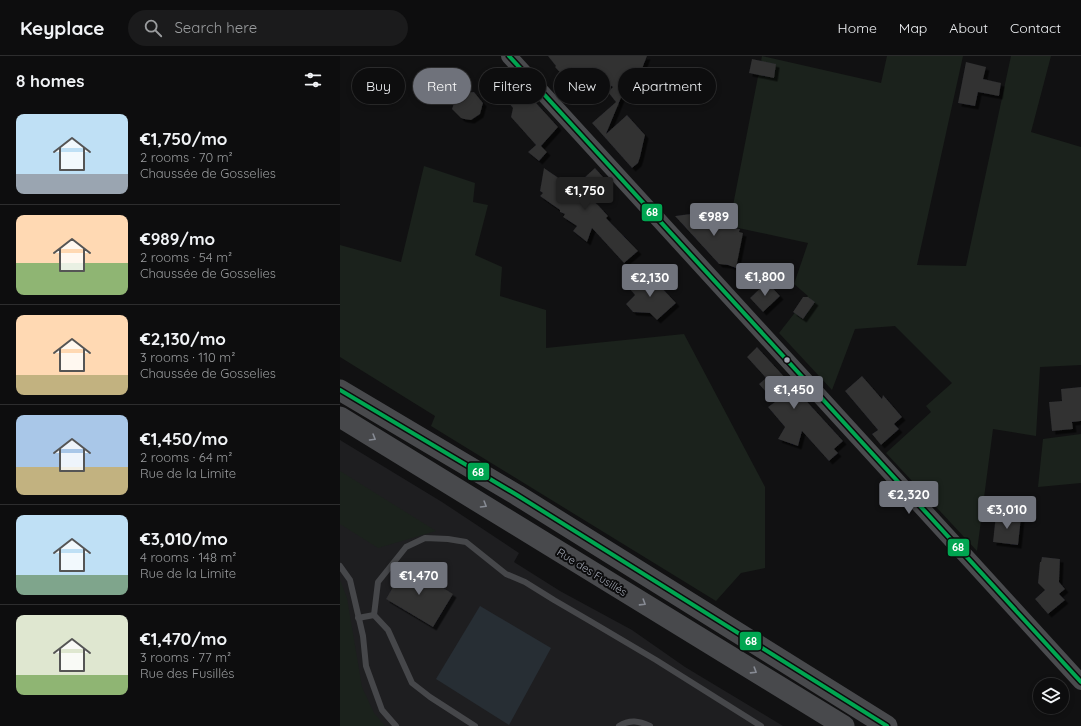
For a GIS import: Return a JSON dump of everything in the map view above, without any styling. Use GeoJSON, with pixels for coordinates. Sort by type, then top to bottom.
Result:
{"type":"FeatureCollection","features":[{"type":"Feature","properties":{"kind":"highway"},"geometry":{"type":"LineString","coordinates":[[340,390],[517,495],[887,726]]}},
{"type":"Feature","properties":{"kind":"highway","name":"Rue des Fusillés"},"geometry":{"type":"LineString","coordinates":[[340,417],[844,726]]}},
{"type":"Feature","properties":{"kind":"street"},"geometry":{"type":"LineString","coordinates":[[509,56],[1081,682]]}},
{"type":"Feature","properties":{"kind":"lane"},"geometry":{"type":"LineString","coordinates":[[475,726],[430,697],[412,683],[388,630],[374,615],[378,582],[406,547],[425,538],[448,539],[466,542],[506,574],[525,582],[656,660],[761,726]]}},
{"type":"Feature","properties":{"kind":"lane"},"geometry":{"type":"LineString","coordinates":[[340,566],[350,580],[363,636],[366,666],[382,710],[396,726]]}},
{"type":"Feature","properties":{"kind":"lane"},"geometry":{"type":"LineString","coordinates":[[358,618],[374,615]]}},
{"type":"Feature","properties":{"kind":"lane"},"geometry":{"type":"LineString","coordinates":[[619,726],[629,721],[639,721],[650,726]]}},
{"type":"Feature","properties":{"kind":"shaded area"},"geometry":{"type":"Polygon","coordinates":[[[762,56],[881,83],[887,56],[963,56],[917,265],[966,266],[1011,56],[1051,56],[1031,132],[1081,147],[1081,365],[1040,367],[1036,436],[993,429],[977,551],[886,453],[931,412],[926,406],[952,383],[895,326],[855,329],[832,390],[779,333],[808,296],[794,284],[808,243],[729,226],[762,56]]]}},
{"type":"Feature","properties":{"kind":"shaded area"},"geometry":{"type":"Polygon","coordinates":[[[424,166],[475,183],[473,202],[488,205],[475,255],[502,267],[500,296],[546,310],[546,348],[684,334],[765,487],[765,568],[741,573],[716,601],[431,426],[435,416],[340,357],[340,245],[401,262],[424,166]]]}},
{"type":"Feature","properties":{"kind":"shaded area"},"geometry":{"type":"Polygon","coordinates":[[[1081,434],[1081,483],[1038,487],[1043,439],[1081,434]]]}},
{"type":"Feature","properties":{"kind":"shaded area"},"geometry":{"type":"Polygon","coordinates":[[[340,440],[442,502],[519,553],[514,562],[560,591],[632,630],[685,667],[783,726],[340,726],[340,440]]]}},
{"type":"Feature","properties":{"kind":"shaded area"},"geometry":{"type":"Polygon","coordinates":[[[340,471],[436,531],[378,548],[340,524],[340,471]]]}},
{"type":"Feature","properties":{"kind":"shaded area"},"geometry":{"type":"Polygon","coordinates":[[[340,580],[347,598],[362,687],[374,713],[385,726],[340,726],[340,580]]]}},
{"type":"Feature","properties":{"kind":"shaded area"},"geometry":{"type":"Polygon","coordinates":[[[480,606],[551,648],[509,725],[436,679],[480,606]]]}},
{"type":"Feature","properties":{"kind":"building"},"geometry":{"type":"Polygon","coordinates":[[[548,56],[647,56],[642,68],[618,68],[618,104],[606,134],[627,115],[645,135],[638,163],[632,168],[592,123],[616,102],[610,94],[610,90],[613,87],[610,85],[610,68],[556,68],[548,56]]]}},
{"type":"Feature","properties":{"kind":"building"},"geometry":{"type":"Polygon","coordinates":[[[752,59],[776,64],[774,78],[749,73],[752,59]]]}},
{"type":"Feature","properties":{"kind":"building"},"geometry":{"type":"Polygon","coordinates":[[[966,62],[986,67],[983,79],[1001,83],[999,96],[978,92],[975,106],[958,103],[966,62]]]}},
{"type":"Feature","properties":{"kind":"building"},"geometry":{"type":"Polygon","coordinates":[[[471,92],[474,92],[479,98],[479,104],[483,104],[480,114],[471,120],[461,118],[452,109],[454,104],[471,104],[471,92]]]}},
{"type":"Feature","properties":{"kind":"building"},"geometry":{"type":"Polygon","coordinates":[[[510,104],[537,104],[558,127],[541,146],[547,152],[539,161],[528,152],[536,145],[511,117],[513,108],[510,104]]]}},
{"type":"Feature","properties":{"kind":"building"},"geometry":{"type":"Polygon","coordinates":[[[544,168],[573,188],[595,168],[604,178],[586,195],[598,205],[608,216],[606,218],[638,251],[624,263],[592,228],[587,242],[573,231],[577,226],[563,217],[565,214],[560,212],[560,210],[540,196],[543,193],[540,191],[544,168]]]}},
{"type":"Feature","properties":{"kind":"building"},"geometry":{"type":"Polygon","coordinates":[[[706,212],[716,223],[730,228],[740,229],[739,232],[743,233],[736,268],[719,264],[675,216],[706,212]]]}},
{"type":"Feature","properties":{"kind":"building"},"geometry":{"type":"Polygon","coordinates":[[[647,272],[676,303],[657,320],[650,313],[633,312],[626,304],[635,295],[629,288],[647,272]]]}},
{"type":"Feature","properties":{"kind":"building"},"geometry":{"type":"Polygon","coordinates":[[[767,282],[780,296],[763,312],[750,298],[767,282]]]}},
{"type":"Feature","properties":{"kind":"building"},"geometry":{"type":"Polygon","coordinates":[[[803,297],[808,297],[815,302],[803,319],[793,312],[803,297]]]}},
{"type":"Feature","properties":{"kind":"building"},"geometry":{"type":"Polygon","coordinates":[[[757,347],[843,441],[834,449],[838,453],[829,461],[802,431],[798,446],[778,439],[785,427],[768,407],[775,402],[759,384],[766,378],[747,357],[757,347]]]}},
{"type":"Feature","properties":{"kind":"building"},"geometry":{"type":"Polygon","coordinates":[[[862,376],[882,399],[883,395],[902,417],[894,424],[899,429],[881,445],[872,434],[878,430],[845,391],[862,376]]]}},
{"type":"Feature","properties":{"kind":"building"},"geometry":{"type":"Polygon","coordinates":[[[1081,387],[1081,421],[1072,422],[1073,429],[1052,431],[1049,402],[1062,401],[1061,389],[1081,387]]]}},
{"type":"Feature","properties":{"kind":"building"},"geometry":{"type":"Polygon","coordinates":[[[996,514],[1021,517],[1018,545],[993,542],[996,514]]]}},
{"type":"Feature","properties":{"kind":"building"},"geometry":{"type":"Polygon","coordinates":[[[1042,557],[1060,559],[1059,582],[1065,589],[1059,594],[1065,600],[1048,614],[1035,599],[1045,590],[1038,583],[1040,562],[1042,557]]]}},
{"type":"Feature","properties":{"kind":"building"},"geometry":{"type":"Polygon","coordinates":[[[406,565],[453,594],[433,627],[386,599],[406,565]]]}},
{"type":"Feature","properties":{"kind":"transit line","name":"68"},"geometry":{"type":"LineString","coordinates":[[509,56],[1081,682]]}},
{"type":"Feature","properties":{"kind":"transit line","name":"68"},"geometry":{"type":"LineString","coordinates":[[340,390],[517,495],[887,726]]}}]}
